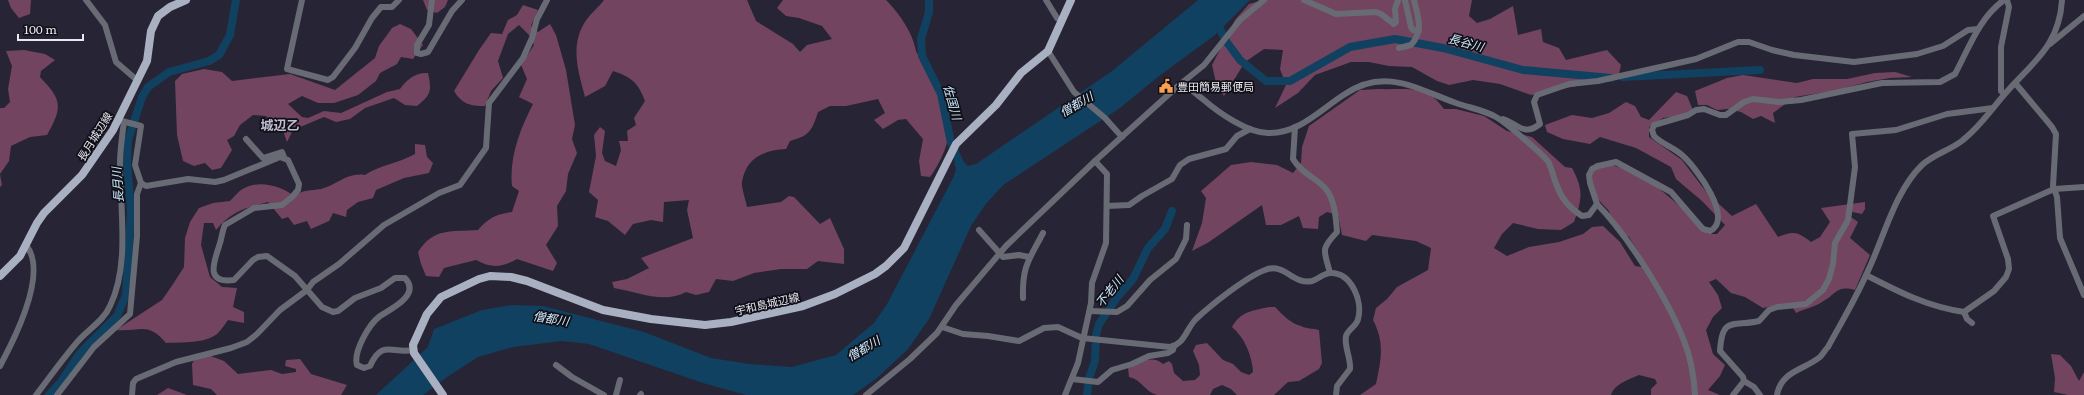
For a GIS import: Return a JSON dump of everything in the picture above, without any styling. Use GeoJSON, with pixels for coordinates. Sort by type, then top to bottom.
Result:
{"type":"FeatureCollection","features":[{"type":"Feature","properties":{"kind":"main road","name":"長月城辺線"},"geometry":{"type":"LineString","coordinates":[[0,276],[20,256],[37,223],[44,213],[82,175],[123,121],[147,61],[155,21],[170,3],[186,0]]}},
{"type":"Feature","properties":{"kind":"main road","name":"宇和島城辺線"},"geometry":{"type":"LineString","coordinates":[[414,352],[413,345],[427,314],[441,297],[479,279],[490,276],[511,277],[527,281],[578,302],[617,313],[651,319],[705,325],[731,322],[817,302],[875,274],[896,257],[904,248],[953,149],[962,136],[996,105],[1017,77],[1048,51],[1071,0]]}},
{"type":"Feature","properties":{"kind":"main road"},"geometry":{"type":"LineString","coordinates":[[414,352],[443,395]]}},
{"type":"Feature","properties":{"kind":"street"},"geometry":{"type":"LineString","coordinates":[[86,0],[105,25],[116,62],[138,81]]}},
{"type":"Feature","properties":{"kind":"street"},"geometry":{"type":"LineString","coordinates":[[302,0],[287,69],[328,80],[333,77],[355,48],[372,18],[381,7],[392,7],[399,0]]}},
{"type":"Feature","properties":{"kind":"street"},"geometry":{"type":"LineString","coordinates":[[432,0],[429,25],[417,45],[417,52],[421,54],[428,52],[452,11],[462,0]]}},
{"type":"Feature","properties":{"kind":"street"},"geometry":{"type":"LineString","coordinates":[[132,395],[133,383],[154,371],[176,362],[247,342],[257,334],[280,310],[307,290],[313,282],[339,264],[384,225],[439,193],[460,185],[486,148],[490,103],[523,58],[532,38],[537,19],[546,0]]}},
{"type":"Feature","properties":{"kind":"street"},"geometry":{"type":"LineString","coordinates":[[1046,0],[1057,18],[1061,20]]}},
{"type":"Feature","properties":{"kind":"street"},"geometry":{"type":"LineString","coordinates":[[867,395],[910,359],[942,327],[956,305],[999,255],[1095,161],[1178,86],[1182,85],[1204,65],[1240,20],[1264,0]]}},
{"type":"Feature","properties":{"kind":"street"},"geometry":{"type":"LineString","coordinates":[[1304,0],[1336,14],[1376,12],[1394,24],[1396,22],[1395,9],[1398,0]]}},
{"type":"Feature","properties":{"kind":"street"},"geometry":{"type":"LineString","coordinates":[[1405,0],[1410,28],[1419,31]]}},
{"type":"Feature","properties":{"kind":"street"},"geometry":{"type":"LineString","coordinates":[[1399,48],[1411,45],[1419,31],[1420,25],[1414,0]]}},
{"type":"Feature","properties":{"kind":"street"},"geometry":{"type":"LineString","coordinates":[[2050,44],[2059,16],[2062,0]]}},
{"type":"Feature","properties":{"kind":"street"},"geometry":{"type":"LineString","coordinates":[[1696,395],[1689,355],[1672,313],[1610,217],[1597,204],[1590,183],[1589,175],[1592,169],[1616,162],[1671,192],[1703,229],[1706,231],[1713,230],[1718,224],[1720,215],[1714,199],[1685,157],[1654,136],[1652,130],[1654,126],[1688,115],[1696,110],[1704,109],[1720,115],[1726,115],[1744,102],[1753,99],[1789,102],[1815,98],[1882,83],[1940,82],[1955,74],[1978,29],[1992,9],[2003,1],[2009,7],[2007,24],[2001,47],[2002,91],[2004,94]]}},
{"type":"Feature","properties":{"kind":"street"},"geometry":{"type":"LineString","coordinates":[[1778,395],[1778,388],[1785,378],[1796,370],[1820,357],[1828,347],[1866,275],[1891,215],[1916,172],[1931,158],[1962,141],[1977,128],[2004,94],[2016,84],[2050,44],[2084,16]]}},
{"type":"Feature","properties":{"kind":"street"},"geometry":{"type":"LineString","coordinates":[[1497,118],[1509,122],[1523,130],[1530,130],[1540,122],[1534,99],[1537,95],[1552,89],[1577,83],[1598,81],[1696,59],[1738,42],[1749,42],[1772,50],[1794,55],[1854,62],[1918,54],[1943,46],[1968,30],[1978,29]]}},
{"type":"Feature","properties":{"kind":"street"},"geometry":{"type":"LineString","coordinates":[[1048,51],[1076,94],[1105,118],[1122,137]]}},
{"type":"Feature","properties":{"kind":"street"},"geometry":{"type":"LineString","coordinates":[[1182,85],[1214,109],[1250,129],[1269,134],[1295,127],[1318,113],[1347,92],[1363,84],[1377,80],[1400,83],[1426,90],[1456,103],[1485,111],[1497,118],[1544,157],[1549,163],[1557,187],[1575,211],[1582,216],[1589,215],[1597,204]]}},
{"type":"Feature","properties":{"kind":"street"},"geometry":{"type":"LineString","coordinates":[[2016,84],[2052,127],[2056,134],[2054,189],[2060,238],[2084,295]]}},
{"type":"Feature","properties":{"kind":"street"},"geometry":{"type":"LineString","coordinates":[[1760,395],[1754,387],[1744,381],[1743,377],[1720,352],[1723,332],[1729,325],[1759,321],[1769,310],[1777,307],[1806,304],[1823,290],[1832,271],[1834,243],[1848,220],[1855,167],[1852,134],[1896,130],[1947,114],[1993,108]]}},
{"type":"Feature","properties":{"kind":"street"},"geometry":{"type":"LineString","coordinates":[[36,395],[80,339],[103,317],[110,307],[114,296],[121,258],[122,220],[120,164],[123,121],[141,126],[135,165],[141,183],[137,194],[137,236],[130,314],[94,347],[57,395]]}},
{"type":"Feature","properties":{"kind":"street"},"geometry":{"type":"LineString","coordinates":[[1295,127],[1293,159],[1302,170],[1326,188],[1331,198],[1335,214],[1337,232],[1324,246],[1330,273]]}},
{"type":"Feature","properties":{"kind":"street"},"geometry":{"type":"LineString","coordinates":[[1108,206],[1129,205],[1172,179],[1184,162],[1189,159],[1226,149],[1237,136],[1250,129]]}},
{"type":"Feature","properties":{"kind":"street"},"geometry":{"type":"LineString","coordinates":[[246,139],[263,158],[282,152],[284,157],[288,160],[299,184],[298,190],[282,205],[254,208],[225,225],[212,267],[214,274],[219,279],[226,281],[234,280],[253,260],[262,256],[268,256],[295,276],[327,310],[338,311],[355,298],[381,288],[395,278],[405,278],[409,282],[409,288],[403,302],[379,317],[368,330],[357,353],[356,360],[357,365],[364,368],[370,366],[375,355],[387,348],[414,352]]}},
{"type":"Feature","properties":{"kind":"street"},"geometry":{"type":"LineString","coordinates":[[141,183],[146,186],[153,186],[188,179],[215,182],[224,180],[280,157],[284,157]]}},
{"type":"Feature","properties":{"kind":"street"},"geometry":{"type":"LineString","coordinates":[[1065,395],[1072,379],[1090,311],[1092,283],[1106,243],[1108,206],[1107,174],[1095,161]]}},
{"type":"Feature","properties":{"kind":"street"},"geometry":{"type":"LineString","coordinates":[[1866,275],[1906,296],[1927,304],[1964,312],[1994,291],[2006,277],[2009,269],[2008,259],[1993,216],[2054,189],[2084,187]]}},
{"type":"Feature","properties":{"kind":"street"},"geometry":{"type":"LineString","coordinates":[[1090,311],[1117,312],[1127,306],[1150,280],[1176,260],[1186,240],[1187,225]]}},
{"type":"Feature","properties":{"kind":"street"},"geometry":{"type":"LineString","coordinates":[[979,230],[999,255],[1003,257],[1019,255],[1029,257]]}},
{"type":"Feature","properties":{"kind":"street"},"geometry":{"type":"LineString","coordinates":[[1023,298],[1022,279],[1029,257],[1042,233]]}},
{"type":"Feature","properties":{"kind":"street"},"geometry":{"type":"LineString","coordinates":[[0,366],[8,351],[32,290],[33,262],[30,250],[26,246]]}},
{"type":"Feature","properties":{"kind":"street"},"geometry":{"type":"LineString","coordinates":[[1072,379],[1098,382],[1112,370],[1132,364],[1149,356],[1168,353],[1173,350],[1174,346],[1183,340],[1196,320],[1244,281],[1266,269],[1279,268],[1301,282],[1314,280],[1330,273],[1338,273],[1355,289],[1359,317],[1358,322],[1348,331],[1346,336],[1350,369],[1337,386],[1336,395]]}},
{"type":"Feature","properties":{"kind":"street"},"geometry":{"type":"LineString","coordinates":[[1964,312],[1967,319],[1972,323]]}},
{"type":"Feature","properties":{"kind":"street"},"geometry":{"type":"LineString","coordinates":[[942,327],[963,334],[988,336],[1019,342],[1044,328],[1058,327],[1082,338],[1162,347],[1174,346]]}},
{"type":"Feature","properties":{"kind":"street"},"geometry":{"type":"LineString","coordinates":[[556,365],[572,377],[604,395]]}},
{"type":"Feature","properties":{"kind":"street"},"geometry":{"type":"LineString","coordinates":[[616,395],[620,380]]}},
{"type":"Feature","properties":{"kind":"street"},"geometry":{"type":"LineString","coordinates":[[1733,395],[1744,381]]}},
{"type":"Feature","properties":{"kind":"shaded area"},"geometry":{"type":"Polygon","coordinates":[[[8,0],[31,0],[30,14],[19,18],[11,8],[8,0]]]}},
{"type":"Feature","properties":{"kind":"shaded area"},"geometry":{"type":"Polygon","coordinates":[[[423,0],[448,0],[445,7],[437,13],[427,10],[423,0]]]}},
{"type":"Feature","properties":{"kind":"shaded area"},"geometry":{"type":"Polygon","coordinates":[[[604,0],[747,0],[756,21],[793,44],[800,52],[807,45],[832,39],[822,26],[799,18],[786,16],[777,8],[783,0],[886,0],[896,11],[909,30],[916,51],[949,119],[950,130],[947,144],[938,165],[930,177],[921,176],[919,161],[923,139],[906,119],[898,120],[883,129],[874,120],[885,113],[878,99],[846,106],[830,106],[818,112],[812,128],[806,135],[790,141],[786,149],[770,151],[752,161],[747,167],[742,184],[747,207],[781,202],[789,196],[794,197],[820,224],[830,218],[844,249],[844,264],[818,261],[807,269],[781,269],[754,273],[733,281],[716,279],[709,292],[696,295],[686,292],[669,297],[660,297],[614,288],[612,282],[627,279],[649,268],[641,258],[693,238],[687,210],[689,200],[664,202],[663,222],[651,220],[633,224],[625,235],[608,221],[595,217],[598,200],[589,192],[596,156],[594,135],[600,127],[605,131],[602,153],[605,161],[616,166],[621,150],[619,141],[628,141],[627,131],[636,125],[634,118],[645,101],[637,85],[630,78],[613,71],[605,86],[585,97],[578,67],[578,38],[581,28],[587,19],[604,0]]]}},
{"type":"Feature","properties":{"kind":"shaded area"},"geometry":{"type":"Polygon","coordinates":[[[1263,0],[1472,0],[1469,16],[1477,23],[1490,19],[1513,6],[1518,35],[1541,29],[1543,42],[1559,48],[1566,60],[1607,50],[1621,65],[1618,78],[1531,95],[1500,84],[1473,80],[1449,85],[1437,81],[1412,67],[1389,66],[1369,62],[1351,62],[1315,75],[1298,93],[1275,108],[1286,85],[1280,69],[1283,50],[1264,49],[1245,62],[1224,96],[1217,87],[1212,65],[1235,20],[1249,4],[1263,0]]]}},
{"type":"Feature","properties":{"kind":"shaded area"},"geometry":{"type":"Polygon","coordinates":[[[523,5],[538,10],[531,26],[538,32],[550,24],[556,35],[566,70],[575,125],[572,139],[577,153],[568,174],[566,191],[557,206],[558,226],[546,245],[557,263],[553,271],[517,259],[506,264],[496,266],[491,266],[476,260],[444,268],[439,277],[426,276],[418,252],[430,238],[444,232],[478,230],[485,222],[493,217],[512,212],[519,191],[512,186],[512,165],[514,154],[516,144],[533,104],[519,97],[527,79],[521,65],[534,45],[530,36],[519,25],[508,34],[498,61],[503,78],[491,91],[485,106],[467,103],[460,99],[454,91],[491,33],[502,34],[508,20],[517,15],[523,5]]]}},
{"type":"Feature","properties":{"kind":"shaded area"},"geometry":{"type":"Polygon","coordinates":[[[400,24],[411,29],[423,45],[413,59],[401,57],[397,64],[380,73],[376,81],[358,95],[334,103],[318,103],[302,96],[288,104],[302,117],[308,118],[324,111],[341,113],[387,92],[400,89],[415,75],[428,73],[430,88],[428,95],[417,106],[405,105],[394,98],[365,108],[350,119],[336,122],[324,117],[293,130],[287,142],[283,131],[266,116],[253,115],[240,125],[234,136],[227,140],[232,150],[221,168],[212,170],[205,163],[194,166],[183,161],[177,135],[175,81],[182,74],[204,69],[222,72],[232,81],[290,74],[335,90],[375,58],[379,46],[392,28],[400,24]]]}},
{"type":"Feature","properties":{"kind":"shaded area"},"geometry":{"type":"Polygon","coordinates":[[[24,50],[45,54],[55,60],[41,71],[40,77],[53,92],[56,98],[58,110],[56,117],[47,135],[30,137],[11,146],[9,161],[0,174],[0,108],[4,108],[10,102],[8,89],[12,66],[6,51],[24,50]]]}},
{"type":"Feature","properties":{"kind":"shaded area"},"geometry":{"type":"Polygon","coordinates":[[[1895,72],[1912,77],[1890,78],[1867,82],[1838,90],[1795,97],[1773,113],[1775,123],[1761,116],[1753,119],[1741,112],[1728,109],[1717,110],[1707,105],[1698,105],[1695,91],[1727,78],[1743,75],[1797,83],[1813,79],[1847,79],[1875,73],[1895,72]]]}},
{"type":"Feature","properties":{"kind":"shaded area"},"geometry":{"type":"Polygon","coordinates":[[[1407,89],[1423,92],[1430,95],[1444,109],[1456,109],[1484,116],[1507,131],[1532,137],[1565,167],[1572,168],[1580,189],[1579,207],[1574,222],[1561,230],[1538,229],[1513,223],[1502,234],[1494,248],[1507,256],[1529,247],[1559,242],[1583,234],[1592,227],[1603,226],[1620,242],[1635,266],[1648,268],[1629,237],[1615,230],[1609,211],[1593,194],[1588,173],[1596,163],[1613,165],[1643,178],[1671,198],[1708,234],[1717,234],[1725,225],[1702,201],[1676,179],[1671,167],[1636,148],[1600,137],[1590,144],[1563,139],[1547,132],[1545,125],[1572,115],[1592,118],[1609,113],[1626,102],[1635,106],[1641,117],[1649,120],[1676,92],[1687,96],[1693,110],[1679,116],[1663,118],[1649,127],[1649,137],[1682,160],[1707,193],[1732,216],[1756,204],[1778,237],[1795,233],[1811,242],[1820,237],[1830,222],[1821,208],[1865,202],[1865,209],[1862,214],[1852,212],[1851,217],[1858,222],[1850,238],[1870,255],[1855,290],[1840,289],[1819,304],[1796,313],[1790,303],[1763,308],[1745,297],[1731,293],[1716,279],[1709,282],[1718,295],[1722,308],[1713,317],[1706,330],[1713,354],[1725,365],[1720,376],[1708,390],[1720,395],[1651,395],[1651,389],[1657,383],[1655,379],[1639,375],[1619,385],[1615,388],[1611,395],[1360,395],[1376,384],[1381,344],[1377,328],[1373,320],[1376,308],[1387,299],[1397,287],[1428,270],[1431,248],[1416,241],[1372,235],[1366,241],[1342,235],[1338,215],[1327,212],[1319,217],[1318,229],[1303,228],[1299,216],[1281,225],[1266,225],[1262,205],[1209,242],[1192,251],[1202,223],[1206,198],[1201,191],[1231,165],[1251,162],[1277,165],[1293,173],[1301,163],[1302,147],[1309,126],[1360,90],[1407,89]]]}},
{"type":"Feature","properties":{"kind":"shaded area"},"geometry":{"type":"Polygon","coordinates":[[[415,144],[425,145],[427,157],[433,163],[429,173],[404,178],[376,190],[373,198],[358,202],[347,210],[346,217],[333,213],[329,221],[311,229],[307,221],[294,225],[288,217],[282,219],[268,202],[252,206],[233,214],[216,230],[213,223],[204,223],[201,245],[210,277],[222,287],[237,288],[233,307],[244,312],[244,323],[228,320],[213,337],[200,341],[186,342],[166,343],[160,336],[149,330],[116,330],[162,300],[171,287],[184,267],[185,238],[190,222],[199,208],[213,203],[230,201],[241,190],[254,185],[261,184],[275,186],[294,196],[304,191],[321,189],[347,177],[353,175],[365,175],[409,157],[415,154],[415,144]]]}},
{"type":"Feature","properties":{"kind":"shaded area"},"geometry":{"type":"Polygon","coordinates":[[[0,174],[2,185],[0,187],[0,174]]]}},
{"type":"Feature","properties":{"kind":"shaded area"},"geometry":{"type":"Polygon","coordinates":[[[1275,307],[1297,325],[1319,330],[1322,363],[1319,369],[1299,381],[1288,382],[1274,395],[1237,395],[1231,389],[1222,385],[1213,389],[1210,395],[1157,395],[1149,391],[1137,380],[1129,377],[1128,368],[1146,360],[1155,360],[1163,364],[1169,361],[1172,364],[1174,373],[1183,381],[1195,380],[1200,375],[1199,365],[1193,351],[1196,345],[1207,343],[1223,360],[1233,364],[1241,372],[1249,375],[1253,372],[1247,348],[1241,336],[1232,327],[1239,318],[1248,312],[1275,307]]]}},
{"type":"Feature","properties":{"kind":"shaded area"},"geometry":{"type":"Polygon","coordinates":[[[2051,354],[2060,355],[2071,366],[2079,381],[2084,372],[2084,395],[2068,395],[2054,392],[2055,378],[2051,354]]]}},
{"type":"Feature","properties":{"kind":"shaded area"},"geometry":{"type":"Polygon","coordinates":[[[208,355],[224,361],[238,374],[271,370],[282,374],[296,372],[296,369],[285,366],[286,360],[300,359],[311,374],[347,385],[341,395],[217,395],[211,389],[193,385],[192,364],[195,358],[208,355]]]}},
{"type":"Feature","properties":{"kind":"shaded area"},"geometry":{"type":"Polygon","coordinates":[[[168,388],[187,395],[157,395],[168,388]]]}},
{"type":"Feature","properties":{"kind":"water","name":"僧都川"},"geometry":{"type":"Polygon","coordinates":[[[1198,0],[1250,0],[1215,35],[1159,76],[1120,108],[1003,185],[985,205],[971,226],[929,319],[908,349],[877,378],[853,395],[746,395],[703,383],[589,344],[562,341],[513,347],[478,357],[423,395],[376,395],[428,347],[434,329],[482,310],[512,305],[543,306],[644,332],[711,358],[749,364],[792,367],[836,355],[874,323],[887,304],[953,178],[956,170],[954,162],[962,160],[968,166],[976,164],[1112,71],[1198,0]]]}},
{"type":"Feature","properties":{"kind":"waterway","name":"長月川"},"geometry":{"type":"LineString","coordinates":[[49,395],[61,382],[80,353],[117,316],[126,295],[131,211],[127,163],[128,140],[142,97],[148,87],[169,72],[209,61],[219,55],[230,35],[236,0]]}},
{"type":"Feature","properties":{"kind":"waterway","name":"佐国川"},"geometry":{"type":"LineString","coordinates":[[929,0],[929,12],[921,39],[922,56],[941,94],[951,143],[963,170]]}},
{"type":"Feature","properties":{"kind":"waterway","name":"長谷川"},"geometry":{"type":"LineString","coordinates":[[1216,21],[1226,41],[1240,60],[1266,81],[1290,81],[1350,47],[1395,39],[1443,48],[1523,70],[1611,78]]}},
{"type":"Feature","properties":{"kind":"waterway","name":"長谷川"},"geometry":{"type":"LineString","coordinates":[[1623,77],[1760,70]]}},
{"type":"Feature","properties":{"kind":"waterway","name":"不老川"},"geometry":{"type":"LineString","coordinates":[[1087,395],[1089,378],[1095,361],[1096,335],[1099,324],[1118,296],[1133,279],[1148,248],[1165,229],[1172,211]]}},
{"type":"Feature","properties":{"kind":"place","name":"豊田簡易郵便局"},"geometry":{"type":"Point","coordinates":[1166,86]}},
{"type":"Feature","properties":{"kind":"district","name":"城辺乙"},"geometry":{"type":"Point","coordinates":[280,124]}}]}
